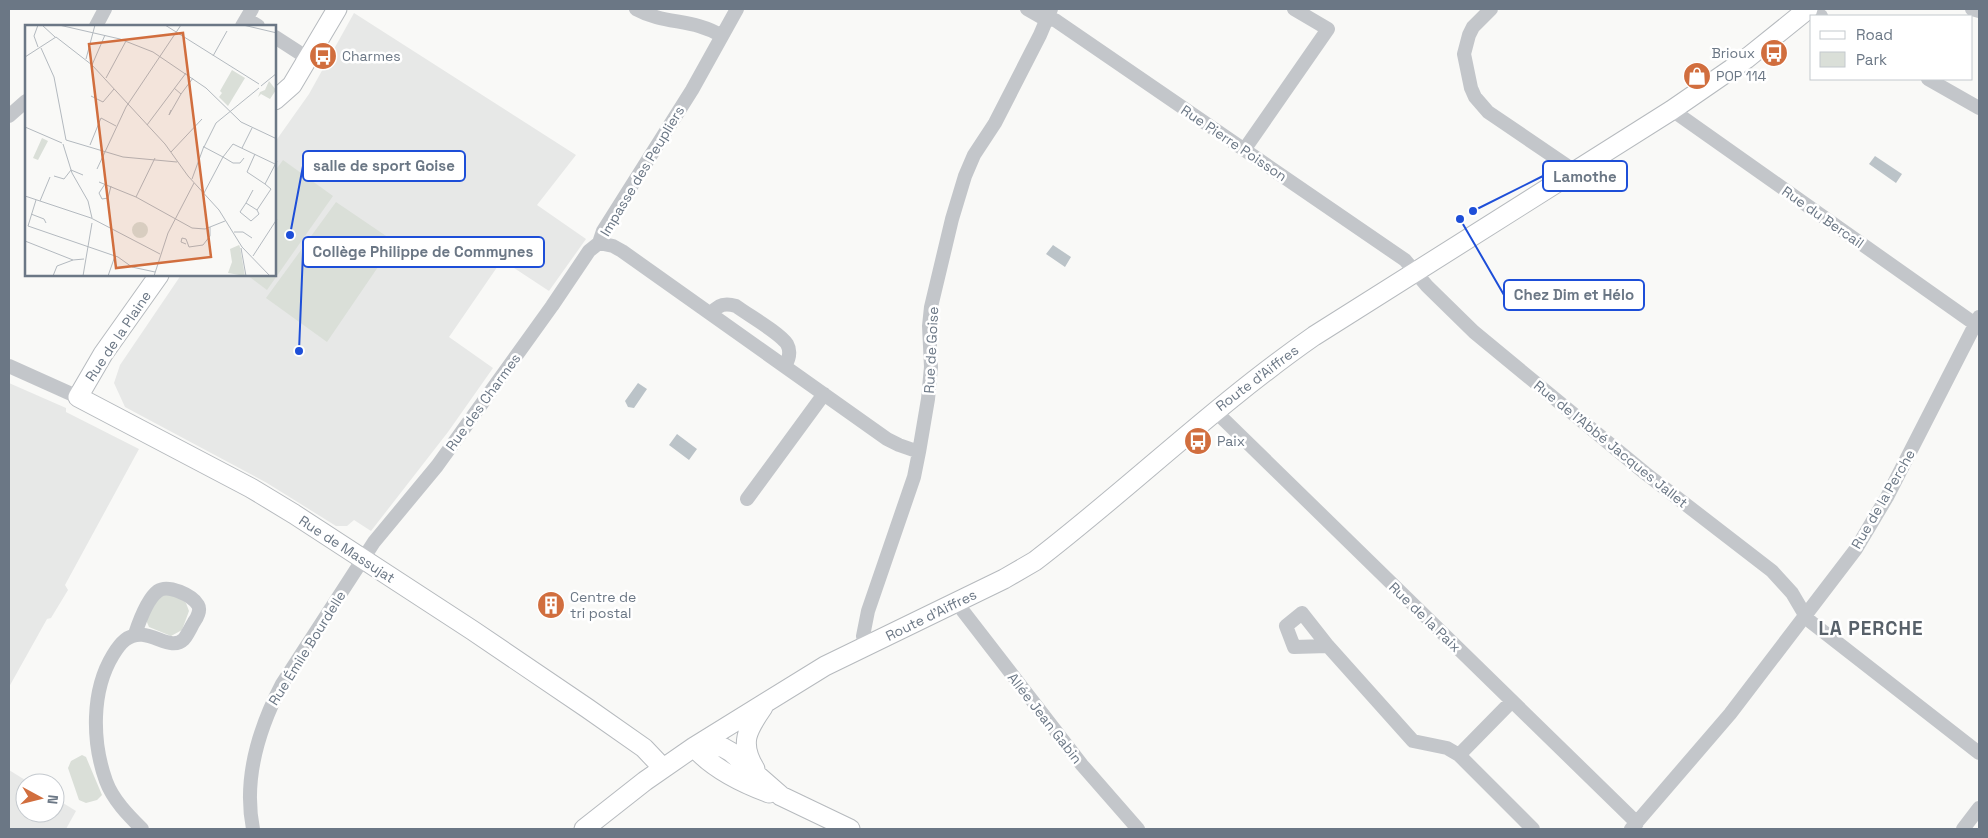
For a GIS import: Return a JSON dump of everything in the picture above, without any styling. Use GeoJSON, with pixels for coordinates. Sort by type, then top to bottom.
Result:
{"type":"FeatureCollection","features":[{"type":"Feature","properties":{"kind":"main road"},"geometry":{"type":"LineString","coordinates":[[276,99],[292,85],[337,9]]}},
{"type":"Feature","properties":{"kind":"main road","name":"Route d'Aiffres"},"geometry":{"type":"LineString","coordinates":[[584,829],[663,768],[826,666],[1004,579],[1035,561],[1214,410],[1272,364],[1672,110],[1746,59],[1808,9]]}},
{"type":"Feature","properties":{"kind":"main road","name":"Rue de la Plaine"},"geometry":{"type":"LineString","coordinates":[[78,398],[103,354],[158,276]]}},
{"type":"Feature","properties":{"kind":"main road","name":"Rue de Massujat"},"geometry":{"type":"LineString","coordinates":[[78,398],[251,488],[472,630],[612,725],[644,748],[663,768]]}},
{"type":"Feature","properties":{"kind":"main road"},"geometry":{"type":"LineString","coordinates":[[760,779],[747,757],[746,738],[749,727],[768,701]]}},
{"type":"Feature","properties":{"kind":"main road"},"geometry":{"type":"LineString","coordinates":[[781,796],[724,748],[699,744],[700,755],[736,779],[781,796],[850,829]]}},
{"type":"Feature","properties":{"kind":"street"},"geometry":{"type":"LineString","coordinates":[[97,25],[105,9]]}},
{"type":"Feature","properties":{"kind":"street"},"geometry":{"type":"LineString","coordinates":[[636,9],[658,19],[700,25],[722,36]]}},
{"type":"Feature","properties":{"kind":"street","name":"Impasse des Peupliers"},"geometry":{"type":"LineString","coordinates":[[736,9],[692,90],[603,231],[599,243],[613,246],[622,251],[712,313],[887,439],[919,452]]}},
{"type":"Feature","properties":{"kind":"street","name":"Rue Pierre Poisson"},"geometry":{"type":"LineString","coordinates":[[1027,9],[1050,14],[1055,20],[1397,254],[1415,272]]}},
{"type":"Feature","properties":{"kind":"street"},"geometry":{"type":"LineString","coordinates":[[1244,150],[1328,29],[1294,9]]}},
{"type":"Feature","properties":{"kind":"street"},"geometry":{"type":"LineString","coordinates":[[1491,9],[1473,27],[1464,54],[1466,71],[1475,97],[1488,112],[1566,165],[1572,173]]}},
{"type":"Feature","properties":{"kind":"street"},"geometry":{"type":"LineString","coordinates":[[1972,9],[1979,11]]}},
{"type":"Feature","properties":{"kind":"street","name":"Rue de Goise"},"geometry":{"type":"LineString","coordinates":[[866,647],[863,636],[868,611],[914,477],[925,422],[930,383],[931,354],[929,326],[931,307],[952,219],[965,176],[974,155],[992,128],[1050,14]]}},
{"type":"Feature","properties":{"kind":"street"},"geometry":{"type":"LineString","coordinates":[[276,38],[309,59]]}},
{"type":"Feature","properties":{"kind":"street"},"geometry":{"type":"LineString","coordinates":[[1930,80],[1979,108]]}},
{"type":"Feature","properties":{"kind":"street"},"geometry":{"type":"LineString","coordinates":[[9,116],[25,102]]}},
{"type":"Feature","properties":{"kind":"street","name":"Rue du Bercail"},"geometry":{"type":"LineString","coordinates":[[1672,110],[1977,320]]}},
{"type":"Feature","properties":{"kind":"street","name":"Rue des Charmes"},"geometry":{"type":"LineString","coordinates":[[363,560],[374,542],[438,466],[589,251],[599,243]]}},
{"type":"Feature","properties":{"kind":"street","name":"Rue de l'Abbé Jacques Jallet"},"geometry":{"type":"LineString","coordinates":[[1415,272],[1474,332],[1645,473],[1772,571],[1792,593],[1805,615]]}},
{"type":"Feature","properties":{"kind":"street"},"geometry":{"type":"LineString","coordinates":[[712,313],[721,305],[730,304],[736,306],[783,340],[789,349],[788,360],[785,366]]}},
{"type":"Feature","properties":{"kind":"street","name":"Rue de la Perche"},"geometry":{"type":"LineString","coordinates":[[1634,826],[1730,714],[1856,549],[1887,498],[1977,320]]}},
{"type":"Feature","properties":{"kind":"street","name":"Rue de Massujat"},"geometry":{"type":"LineString","coordinates":[[9,366],[78,398]]}},
{"type":"Feature","properties":{"kind":"street"},"geometry":{"type":"LineString","coordinates":[[747,500],[824,394]]}},
{"type":"Feature","properties":{"kind":"street","name":"Rue de la Paix"},"geometry":{"type":"LineString","coordinates":[[1214,410],[1512,701],[1634,826]]}},
{"type":"Feature","properties":{"kind":"street","name":"Rue Émile Bourdelle"},"geometry":{"type":"LineString","coordinates":[[253,829],[250,781],[269,708],[282,684],[363,560]]}},
{"type":"Feature","properties":{"kind":"street"},"geometry":{"type":"LineString","coordinates":[[135,634],[155,637],[171,644],[177,643],[184,639],[197,618],[199,610],[197,603],[178,590],[168,588],[159,591],[153,596],[140,619],[135,634],[124,641],[109,663],[102,684],[98,705],[97,742],[107,782],[128,815],[142,829]]}},
{"type":"Feature","properties":{"kind":"street","name":"Allée Jean Gabin"},"geometry":{"type":"LineString","coordinates":[[956,602],[1082,765],[1138,829]]}},
{"type":"Feature","properties":{"kind":"street"},"geometry":{"type":"LineString","coordinates":[[1805,615],[1979,753]]}},
{"type":"Feature","properties":{"kind":"street"},"geometry":{"type":"LineString","coordinates":[[1328,646],[1413,741],[1447,748],[1458,755],[1533,829]]}},
{"type":"Feature","properties":{"kind":"street"},"geometry":{"type":"LineString","coordinates":[[1458,755],[1512,701]]}},
{"type":"Feature","properties":{"kind":"street"},"geometry":{"type":"LineString","coordinates":[[1963,829],[1979,808]]}},
{"type":"Feature","properties":{"kind":"shaded area"},"geometry":{"type":"Polygon","coordinates":[[[354,13],[576,155],[537,205],[586,239],[549,291],[502,260],[449,337],[493,368],[448,432],[371,531],[354,520],[347,526],[336,526],[267,483],[125,407],[114,383],[120,365],[180,276],[276,276],[276,141],[309,94],[354,13]]]}},
{"type":"Feature","properties":{"kind":"shaded area"},"geometry":{"type":"Polygon","coordinates":[[[1875,156],[1902,174],[1896,183],[1869,164],[1875,156]]]}},
{"type":"Feature","properties":{"kind":"shaded area"},"geometry":{"type":"Polygon","coordinates":[[[1053,245],[1071,257],[1065,267],[1046,254],[1053,245]]]}},
{"type":"Feature","properties":{"kind":"shaded area"},"geometry":{"type":"Polygon","coordinates":[[[9,383],[66,408],[66,412],[139,449],[65,585],[68,590],[51,618],[47,619],[9,687],[9,383]]]}},
{"type":"Feature","properties":{"kind":"shaded area"},"geometry":{"type":"Polygon","coordinates":[[[638,383],[647,389],[634,408],[628,407],[625,401],[638,383]]]}},
{"type":"Feature","properties":{"kind":"shaded area"},"geometry":{"type":"Polygon","coordinates":[[[677,434],[697,449],[689,460],[669,445],[677,434]]]}},
{"type":"Feature","properties":{"kind":"shaded area"},"geometry":{"type":"Polygon","coordinates":[[[9,770],[15,774],[15,823],[65,823],[65,804],[76,811],[66,829],[9,829],[9,770]]]}},
{"type":"Feature","properties":{"kind":"green space"},"geometry":{"type":"Polygon","coordinates":[[[283,160],[333,196],[267,290],[248,276],[276,276],[276,170],[283,160]]]}},
{"type":"Feature","properties":{"kind":"green space"},"geometry":{"type":"Polygon","coordinates":[[[336,202],[395,242],[327,342],[266,298],[336,202]]]}},
{"type":"Feature","properties":{"kind":"green space"},"geometry":{"type":"Polygon","coordinates":[[[167,594],[176,594],[186,603],[189,611],[182,630],[171,636],[149,627],[146,620],[159,597],[167,594]]]}},
{"type":"Feature","properties":{"kind":"green space"},"geometry":{"type":"Polygon","coordinates":[[[82,755],[86,757],[102,795],[97,800],[86,803],[79,800],[68,768],[71,761],[82,755]]]}},
{"type":"Feature","properties":{"kind":"place","name":"Brioux"},"geometry":{"type":"Point","coordinates":[1774,53]}},
{"type":"Feature","properties":{"kind":"place","name":"Charmes"},"geometry":{"type":"Point","coordinates":[323,56]}},
{"type":"Feature","properties":{"kind":"place","name":"POP 114"},"geometry":{"type":"Point","coordinates":[1697,76]}},
{"type":"Feature","properties":{"kind":"place","name":"Lamothe"},"geometry":{"type":"Point","coordinates":[1473,211]}},
{"type":"Feature","properties":{"kind":"place","name":"Chez Dim et Hélo"},"geometry":{"type":"Point","coordinates":[1460,219]}},
{"type":"Feature","properties":{"kind":"place","name":"salle de sport Goise"},"geometry":{"type":"Point","coordinates":[290,235]}},
{"type":"Feature","properties":{"kind":"place","name":"Collège Philippe de Commynes"},"geometry":{"type":"Point","coordinates":[299,351]}},
{"type":"Feature","properties":{"kind":"place","name":"Paix"},"geometry":{"type":"Point","coordinates":[1198,441]}},
{"type":"Feature","properties":{"kind":"place","name":"Centre de tri postal"},"geometry":{"type":"Point","coordinates":[551,605]}},
{"type":"Feature","properties":{"kind":"district","name":"LA PERCHE"},"geometry":{"type":"Point","coordinates":[1871,628]}}]}
